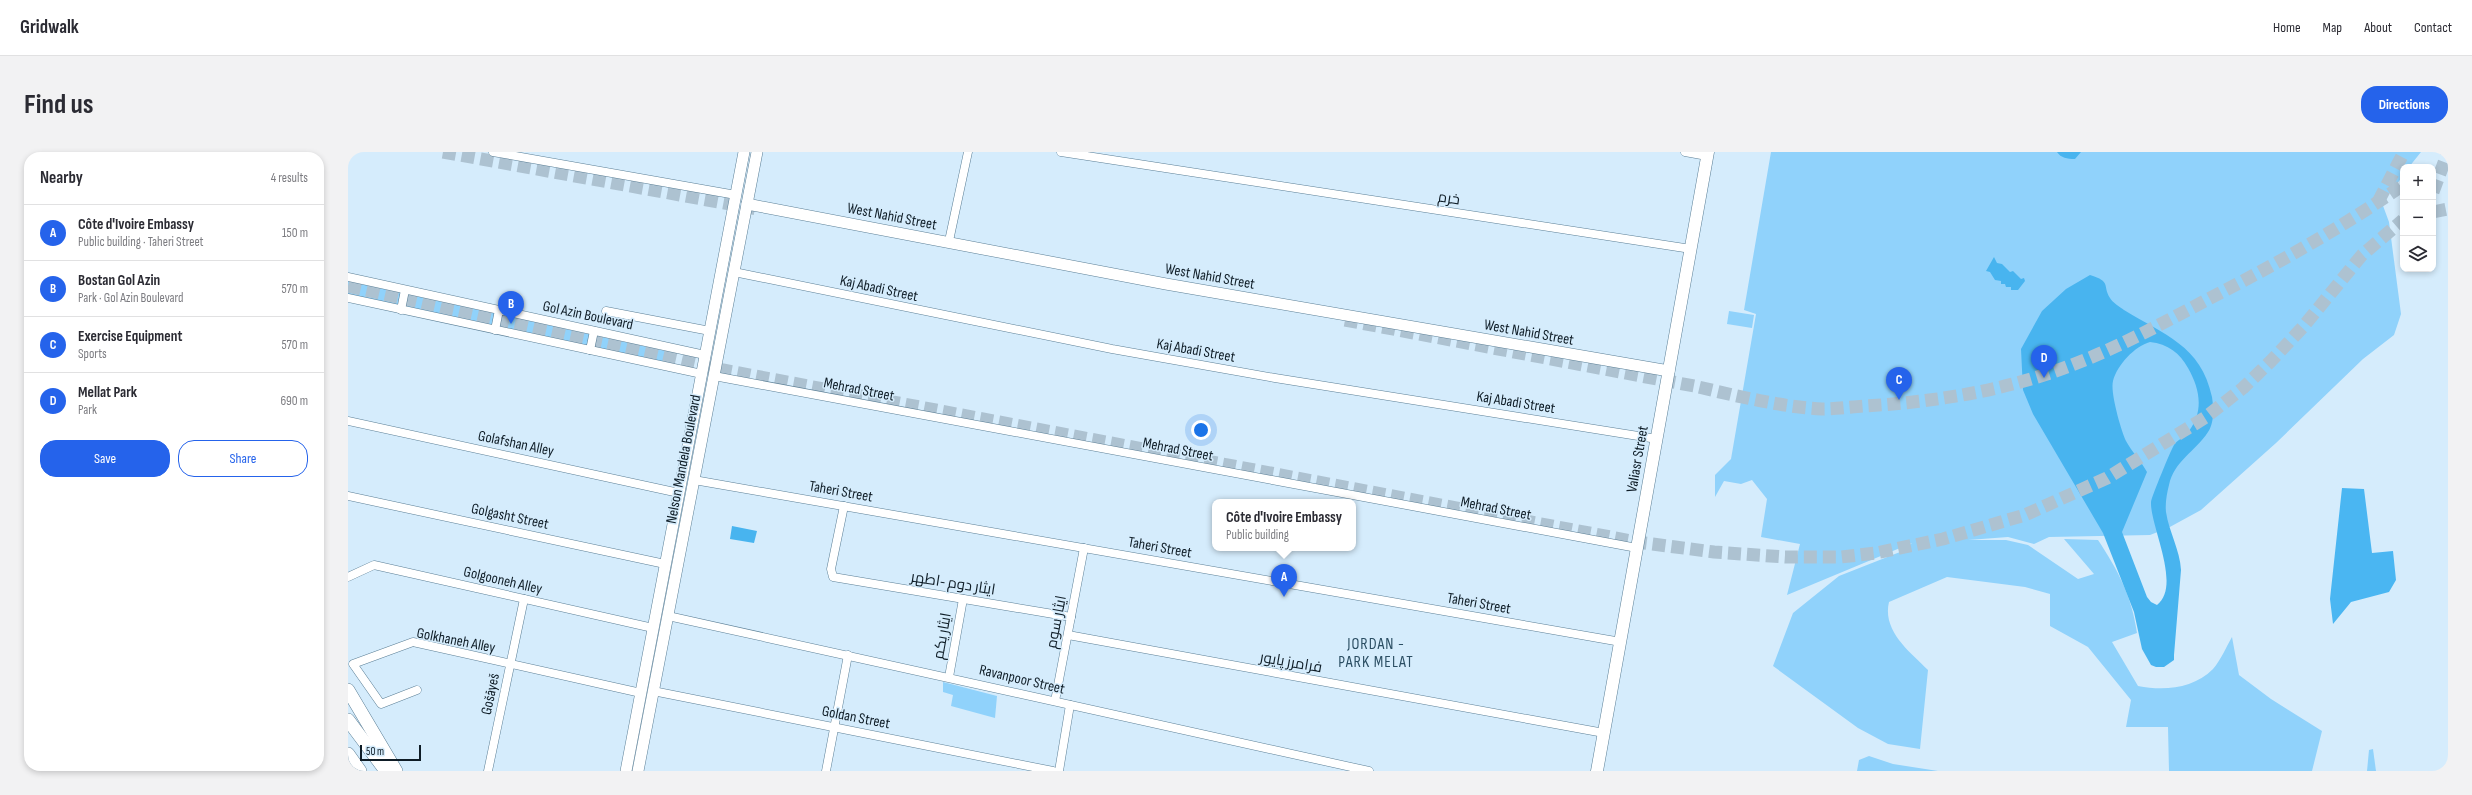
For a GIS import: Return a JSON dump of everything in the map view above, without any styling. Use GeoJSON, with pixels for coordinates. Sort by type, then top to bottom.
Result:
{"type":"FeatureCollection","features":[{"type":"Feature","properties":{"kind":"highway"},"geometry":{"type":"LineString","coordinates":[[348,690],[396,771]]}},
{"type":"Feature","properties":{"kind":"highway"},"geometry":{"type":"LineString","coordinates":[[348,720],[386,771]]}},
{"type":"Feature","properties":{"kind":"highway"},"geometry":{"type":"LineString","coordinates":[[348,754],[360,771]]}},
{"type":"Feature","properties":{"kind":"main road","name":"Nelson Mandela Boulevard"},"geometry":{"type":"LineString","coordinates":[[626,771],[744,152]]}},
{"type":"Feature","properties":{"kind":"main road","name":"Nelson Mandela Boulevard"},"geometry":{"type":"LineString","coordinates":[[638,771],[757,152]]}},
{"type":"Feature","properties":{"kind":"main road","name":"Valiasr Street"},"geometry":{"type":"LineString","coordinates":[[1597,771],[1707,154]]}},
{"type":"Feature","properties":{"kind":"main road","name":"West Nahid Street"},"geometry":{"type":"LineString","coordinates":[[747,204],[948,241],[1166,284],[1669,371]]}},
{"type":"Feature","properties":{"kind":"main road"},"geometry":{"type":"LineString","coordinates":[[665,564],[677,567]]}},
{"type":"Feature","properties":{"kind":"street"},"geometry":{"type":"LineString","coordinates":[[493,152],[736,195]]}},
{"type":"Feature","properties":{"kind":"street"},"geometry":{"type":"LineString","coordinates":[[948,241],[968,152]]}},
{"type":"Feature","properties":{"kind":"street","name":"خرم"},"geometry":{"type":"LineString","coordinates":[[1062,152],[1691,249]]}},
{"type":"Feature","properties":{"kind":"street"},"geometry":{"type":"LineString","coordinates":[[1685,152],[1707,154]]}},
{"type":"Feature","properties":{"kind":"street","name":"Kaj Abadi Street"},"geometry":{"type":"LineString","coordinates":[[734,272],[1112,350],[1657,439]]}},
{"type":"Feature","properties":{"kind":"street","name":"Gol Azin Boulevard"},"geometry":{"type":"LineString","coordinates":[[348,277],[705,355]]}},
{"type":"Feature","properties":{"kind":"street"},"geometry":{"type":"LineString","coordinates":[[401,310],[405,290]]}},
{"type":"Feature","properties":{"kind":"street"},"geometry":{"type":"LineString","coordinates":[[348,298],[702,374]]}},
{"type":"Feature","properties":{"kind":"street"},"geometry":{"type":"LineString","coordinates":[[495,330],[499,310]]}},
{"type":"Feature","properties":{"kind":"street"},"geometry":{"type":"LineString","coordinates":[[606,311],[710,331]]}},
{"type":"Feature","properties":{"kind":"street"},"geometry":{"type":"LineString","coordinates":[[590,350],[594,331]]}},
{"type":"Feature","properties":{"kind":"street","name":"Mehrad Street"},"geometry":{"type":"LineString","coordinates":[[714,376],[1637,548]]}},
{"type":"Feature","properties":{"kind":"street","name":"Golafshan Alley"},"geometry":{"type":"LineString","coordinates":[[348,421],[679,493]]}},
{"type":"Feature","properties":{"kind":"street","name":"Taheri Street"},"geometry":{"type":"LineString","coordinates":[[694,480],[1621,642]]}},
{"type":"Feature","properties":{"kind":"street","name":"Golgasht Street"},"geometry":{"type":"LineString","coordinates":[[348,496],[665,564]]}},
{"type":"Feature","properties":{"kind":"street","name":"ایثار دوم -اطهر"},"geometry":{"type":"LineString","coordinates":[[844,506],[831,575],[837,578],[1071,617]]}},
{"type":"Feature","properties":{"kind":"street","name":"ایثار سوم"},"geometry":{"type":"LineString","coordinates":[[1055,702],[1084,548]]}},
{"type":"Feature","properties":{"kind":"street","name":"Golgooneh Alley"},"geometry":{"type":"LineString","coordinates":[[348,578],[374,566],[653,628]]}},
{"type":"Feature","properties":{"kind":"street","name":"Gošāyeš"},"geometry":{"type":"LineString","coordinates":[[488,771],[524,599]]}},
{"type":"Feature","properties":{"kind":"street","name":"ایثار یکم"},"geometry":{"type":"LineString","coordinates":[[949,677],[963,599]]}},
{"type":"Feature","properties":{"kind":"street","name":"Ravanpoor Street"},"geometry":{"type":"LineString","coordinates":[[668,616],[1369,771]]}},
{"type":"Feature","properties":{"kind":"street","name":"فرامرز پایور"},"geometry":{"type":"LineString","coordinates":[[1068,635],[1604,733]]}},
{"type":"Feature","properties":{"kind":"street","name":"Golkhaneh Alley"},"geometry":{"type":"LineString","coordinates":[[417,690],[381,704],[353,664],[413,642],[510,665],[641,693]]}},
{"type":"Feature","properties":{"kind":"street"},"geometry":{"type":"LineString","coordinates":[[826,771],[848,655]]}},
{"type":"Feature","properties":{"kind":"street","name":"Goldan Street"},"geometry":{"type":"LineString","coordinates":[[653,691],[1053,771]]}},
{"type":"Feature","properties":{"kind":"street"},"geometry":{"type":"LineString","coordinates":[[1059,771],[1070,705]]}},
{"type":"Feature","properties":{"kind":"shaded area"},"geometry":{"type":"Polygon","coordinates":[[[1771,152],[2421,152],[2411,164],[2400,164],[2400,180],[2382,203],[2389,222],[2401,314],[2394,335],[2363,359],[2276,443],[2201,510],[2168,528],[2150,535],[2049,537],[2034,544],[2008,537],[1968,540],[2006,540],[2028,545],[2078,579],[2094,574],[2064,539],[2098,540],[2118,573],[2132,608],[2137,633],[2112,642],[2138,686],[2148,688],[2168,688],[2178,687],[2196,681],[2213,669],[2221,658],[2232,637],[2239,675],[2271,699],[2322,731],[2312,771],[2169,771],[2168,727],[2126,727],[2131,700],[2088,647],[2050,626],[2050,594],[2025,587],[1947,577],[1889,602],[1888,613],[1894,632],[1906,648],[1928,670],[1920,749],[1888,744],[1858,728],[1773,666],[1793,613],[1839,576],[1900,552],[1912,543],[1787,595],[1800,544],[1761,537],[1767,499],[1752,480],[1741,484],[1724,481],[1715,497],[1715,475],[1731,459],[1756,314],[1744,310],[1771,152]]]}},
{"type":"Feature","properties":{"kind":"shaded area"},"geometry":{"type":"Polygon","coordinates":[[[2057,152],[2081,152],[2075,159],[2069,159],[2060,156],[2057,152]]]}},
{"type":"Feature","properties":{"kind":"shaded area"},"geometry":{"type":"Polygon","coordinates":[[[1994,257],[1997,263],[2002,264],[2010,272],[2013,271],[2021,279],[2024,278],[2025,281],[2018,290],[2011,290],[2011,287],[2006,287],[2005,284],[2001,284],[2001,281],[1995,280],[1990,272],[1986,271],[1994,257]]]}},
{"type":"Feature","properties":{"kind":"shaded area"},"geometry":{"type":"Polygon","coordinates":[[[2090,275],[2097,277],[2104,282],[2108,294],[2114,303],[2167,335],[2190,353],[2207,379],[2212,397],[2213,416],[2210,428],[2203,439],[2175,469],[2167,495],[2166,512],[2169,527],[2179,555],[2181,570],[2174,660],[2164,667],[2156,667],[2151,665],[2142,649],[2134,612],[2103,533],[2033,414],[2023,390],[2021,349],[2042,311],[2066,289],[2090,275]],[[2150,342],[2144,344],[2127,357],[2118,369],[2112,386],[2116,411],[2121,429],[2126,441],[2147,472],[2122,532],[2147,597],[2151,602],[2157,605],[2164,596],[2166,570],[2152,513],[2151,502],[2161,474],[2174,445],[2187,433],[2194,423],[2197,416],[2199,400],[2198,392],[2192,376],[2185,363],[2173,350],[2150,342]]]}},
{"type":"Feature","properties":{"kind":"shaded area"},"geometry":{"type":"Polygon","coordinates":[[[348,281],[674,353],[671,365],[348,294],[348,281]]]}},
{"type":"Feature","properties":{"kind":"shaded area"},"geometry":{"type":"Polygon","coordinates":[[[1729,311],[1754,315],[1752,328],[1727,324],[1729,311]]]}},
{"type":"Feature","properties":{"kind":"shaded area"},"geometry":{"type":"Polygon","coordinates":[[[2342,488],[2364,489],[2372,553],[2393,551],[2396,580],[2389,592],[2351,602],[2333,624],[2330,599],[2342,488]]]}},
{"type":"Feature","properties":{"kind":"shaded area"},"geometry":{"type":"Polygon","coordinates":[[[732,526],[757,531],[754,543],[730,539],[732,526]]]}},
{"type":"Feature","properties":{"kind":"shaded area"},"geometry":{"type":"Polygon","coordinates":[[[943,682],[997,696],[995,718],[951,706],[953,695],[943,692],[943,682]]]}},
{"type":"Feature","properties":{"kind":"shaded area"},"geometry":{"type":"Polygon","coordinates":[[[2373,749],[2376,771],[2367,771],[2369,750],[2373,749]]]}},
{"type":"Feature","properties":{"kind":"shaded area"},"geometry":{"type":"Polygon","coordinates":[[[1869,756],[1893,764],[1938,771],[1857,771],[1859,760],[1869,756]]]}},
{"type":"Feature","properties":{"kind":"tunnel"},"geometry":{"type":"LineString","coordinates":[[443,152],[757,209]]}},
{"type":"Feature","properties":{"kind":"tunnel"},"geometry":{"type":"LineString","coordinates":[[2378,202],[2404,152]]}},
{"type":"Feature","properties":{"kind":"tunnel"},"geometry":{"type":"LineString","coordinates":[[2436,184],[2448,152]]}},
{"type":"Feature","properties":{"kind":"tunnel"},"geometry":{"type":"LineString","coordinates":[[1345,320],[1694,386],[1790,406],[1827,409],[1945,398],[2026,381],[2077,363],[2113,348],[2242,282],[2289,256],[2358,215],[2400,187]]}},
{"type":"Feature","properties":{"kind":"tunnel"},"geometry":{"type":"LineString","coordinates":[[2436,211],[2448,209]]}},
{"type":"Feature","properties":{"kind":"tunnel"},"geometry":{"type":"LineString","coordinates":[[348,286],[723,370],[1637,542],[1714,552],[1785,557],[1841,557],[1876,553],[1943,539],[2025,515],[2107,478],[2206,417],[2243,388],[2303,327],[2362,255],[2400,223]]}},
{"type":"Feature","properties":{"kind":"place","name":"Bostan Gol Azin"},"geometry":{"type":"Point","coordinates":[511,324]}},
{"type":"Feature","properties":{"kind":"place","name":"Mellat Park"},"geometry":{"type":"Point","coordinates":[2044,378]}},
{"type":"Feature","properties":{"kind":"place","name":"Exercise Equipment"},"geometry":{"type":"Point","coordinates":[1899,400]}},
{"type":"Feature","properties":{"kind":"place","name":"Côte d'Ivoire Embassy"},"geometry":{"type":"Point","coordinates":[1284,597]}},
{"type":"Feature","properties":{"kind":"district","name":"JORDAN - PARK MELAT"},"geometry":{"type":"Point","coordinates":[1376,652]}}]}
